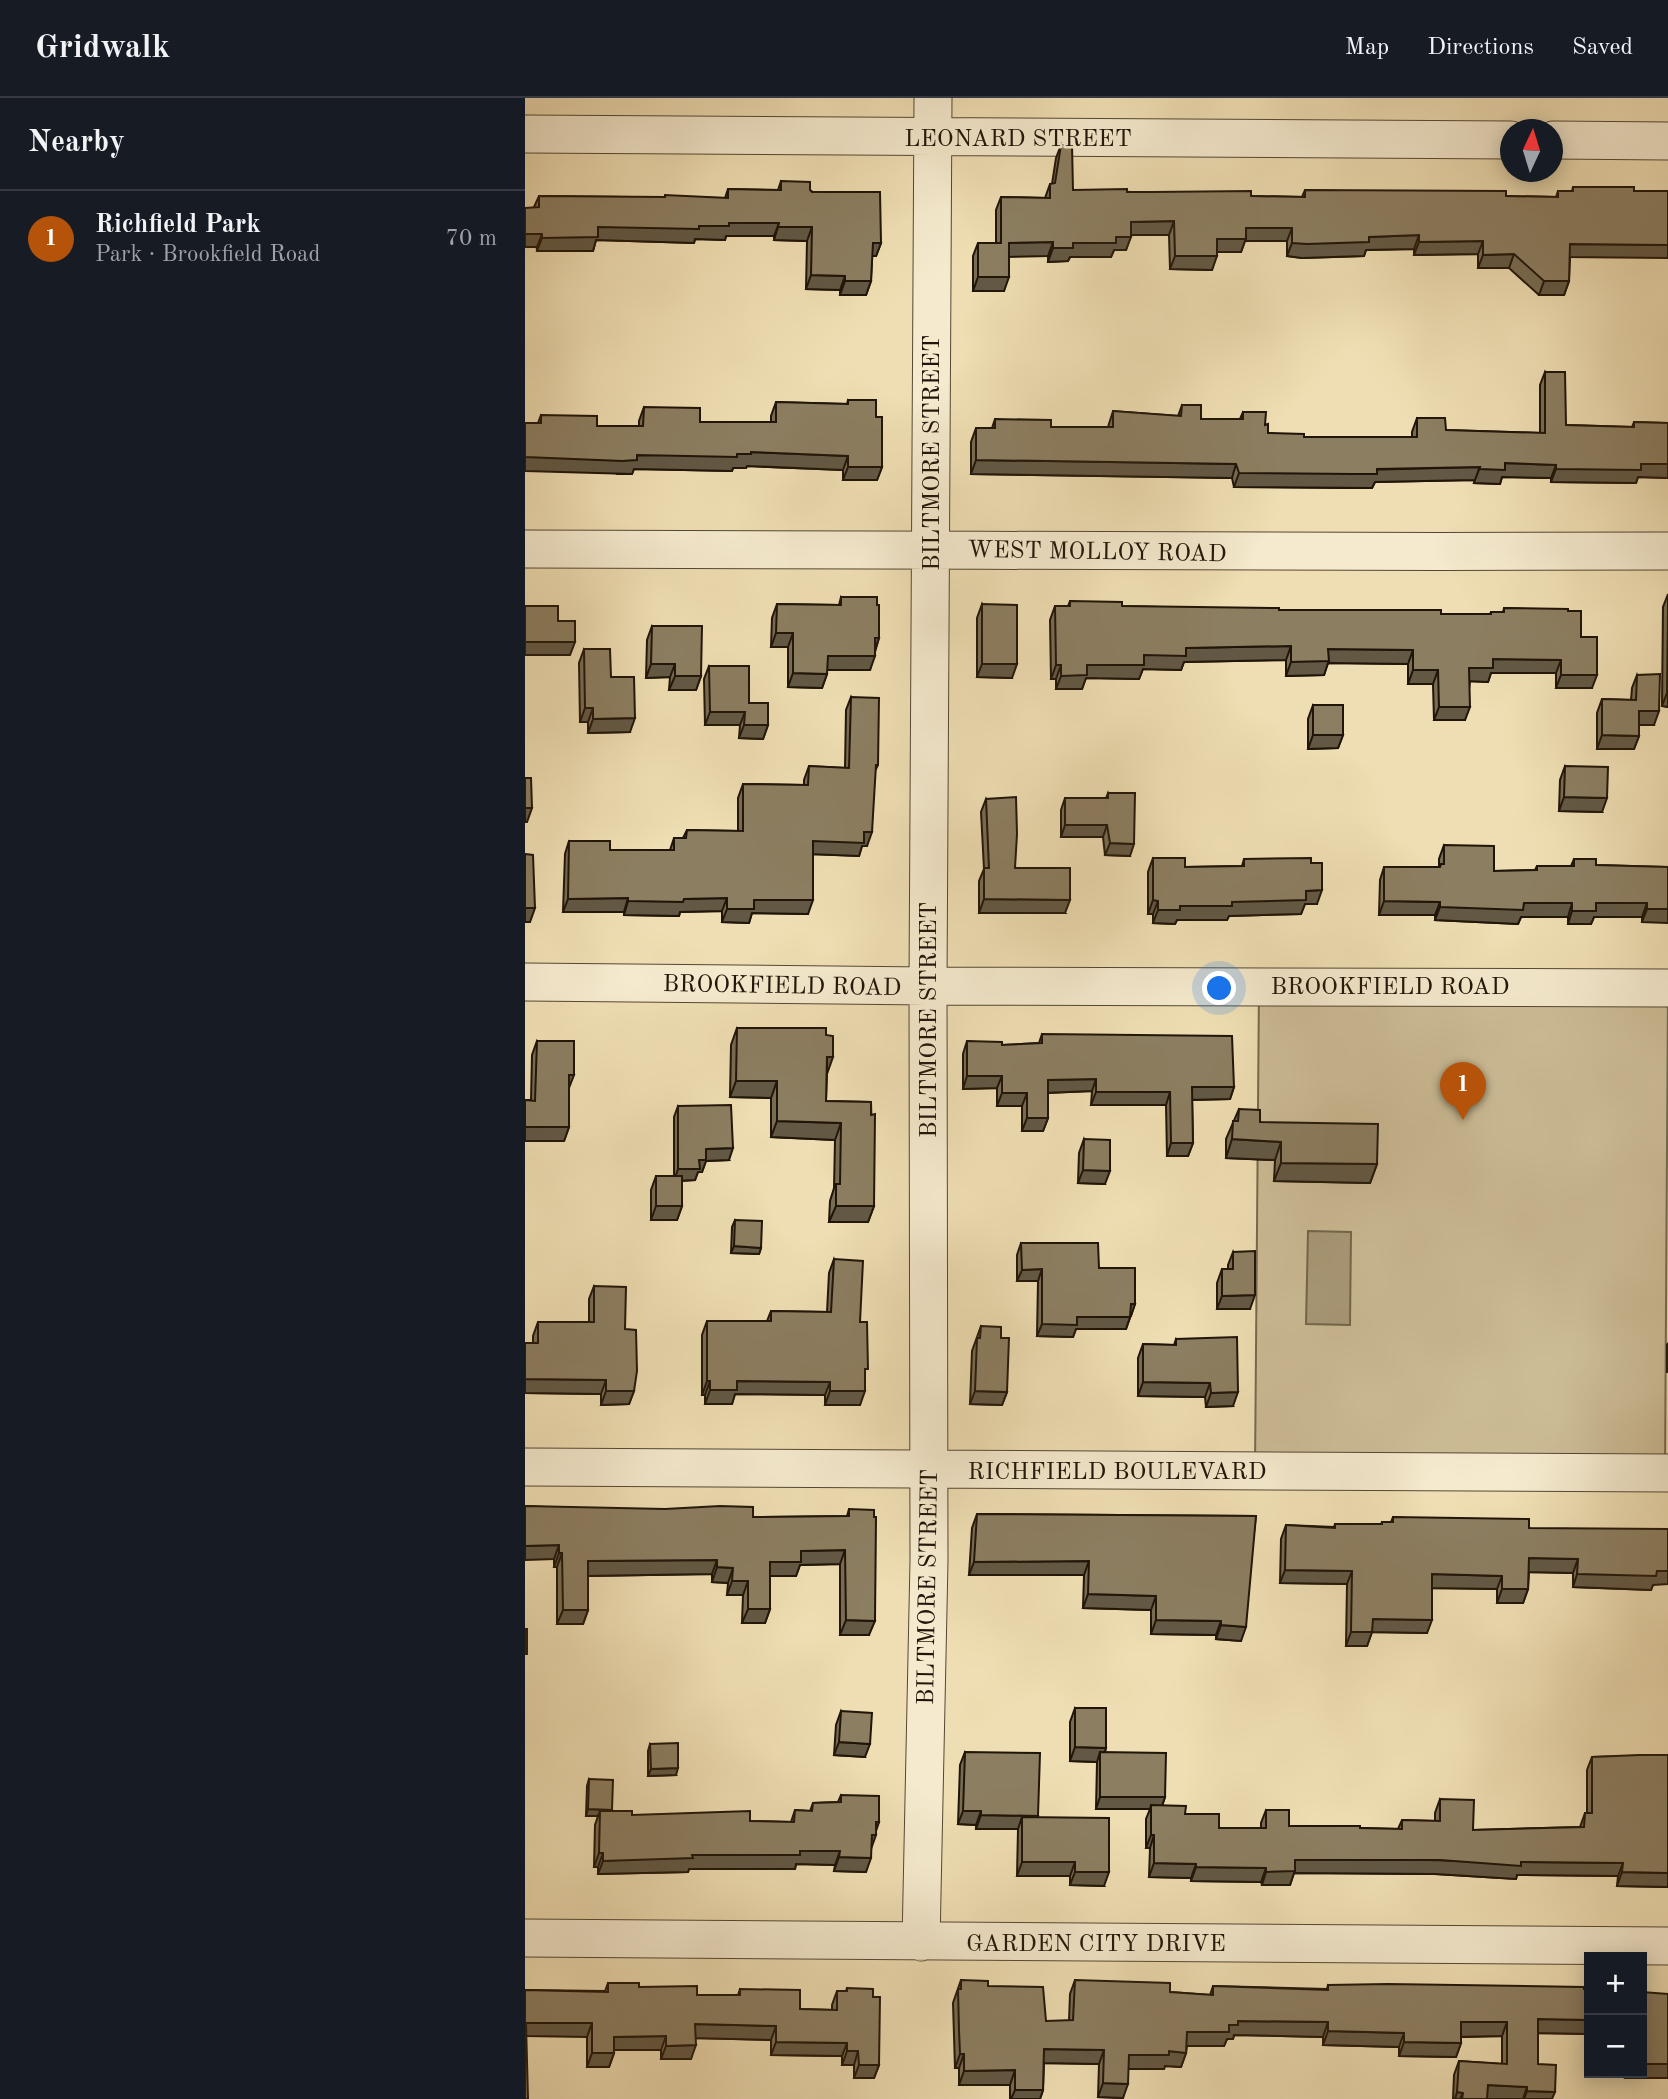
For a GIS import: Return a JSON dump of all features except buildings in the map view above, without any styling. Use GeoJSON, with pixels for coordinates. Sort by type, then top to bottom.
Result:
{"type":"FeatureCollection","features":[{"type":"Feature","properties":{"kind":"street","name":"BILTMORE STREET"},"geometry":{"type":"LineString","coordinates":[[921,1942],[929,1574],[928,986],[933,98]]}},
{"type":"Feature","properties":{"kind":"street","name":"LEONARD STREET"},"geometry":{"type":"LineString","coordinates":[[525,134],[1500,140]]}},
{"type":"Feature","properties":{"kind":"street"},"geometry":{"type":"LineString","coordinates":[[1563,141],[1668,141]]}},
{"type":"Feature","properties":{"kind":"street","name":"WEST MOLLOY ROAD"},"geometry":{"type":"LineString","coordinates":[[525,549],[930,549],[1281,553],[1668,551]]}},
{"type":"Feature","properties":{"kind":"street","name":"BROOKFIELD ROAD"},"geometry":{"type":"LineString","coordinates":[[525,982],[1668,988]]}},
{"type":"Feature","properties":{"kind":"street","name":"RICHFIELD BOULEVARD"},"geometry":{"type":"LineString","coordinates":[[525,1467],[1668,1473]]}},
{"type":"Feature","properties":{"kind":"street","name":"GARDEN CITY DRIVE"},"geometry":{"type":"LineString","coordinates":[[525,1938],[1668,1946]]}},
{"type":"Feature","properties":{"kind":"shaded area"},"geometry":{"type":"Polygon","coordinates":[[[1259,986],[1668,988],[1665,1473],[1255,1471],[1259,986]]]}},
{"type":"Feature","properties":{"kind":"shaded area"},"geometry":{"type":"Polygon","coordinates":[[[1308,1231],[1351,1232],[1350,1325],[1306,1324],[1308,1231]]]}},
{"type":"Feature","properties":{"kind":"place","name":"Richfield Park"},"geometry":{"type":"Point","coordinates":[1463,1120]}}]}
